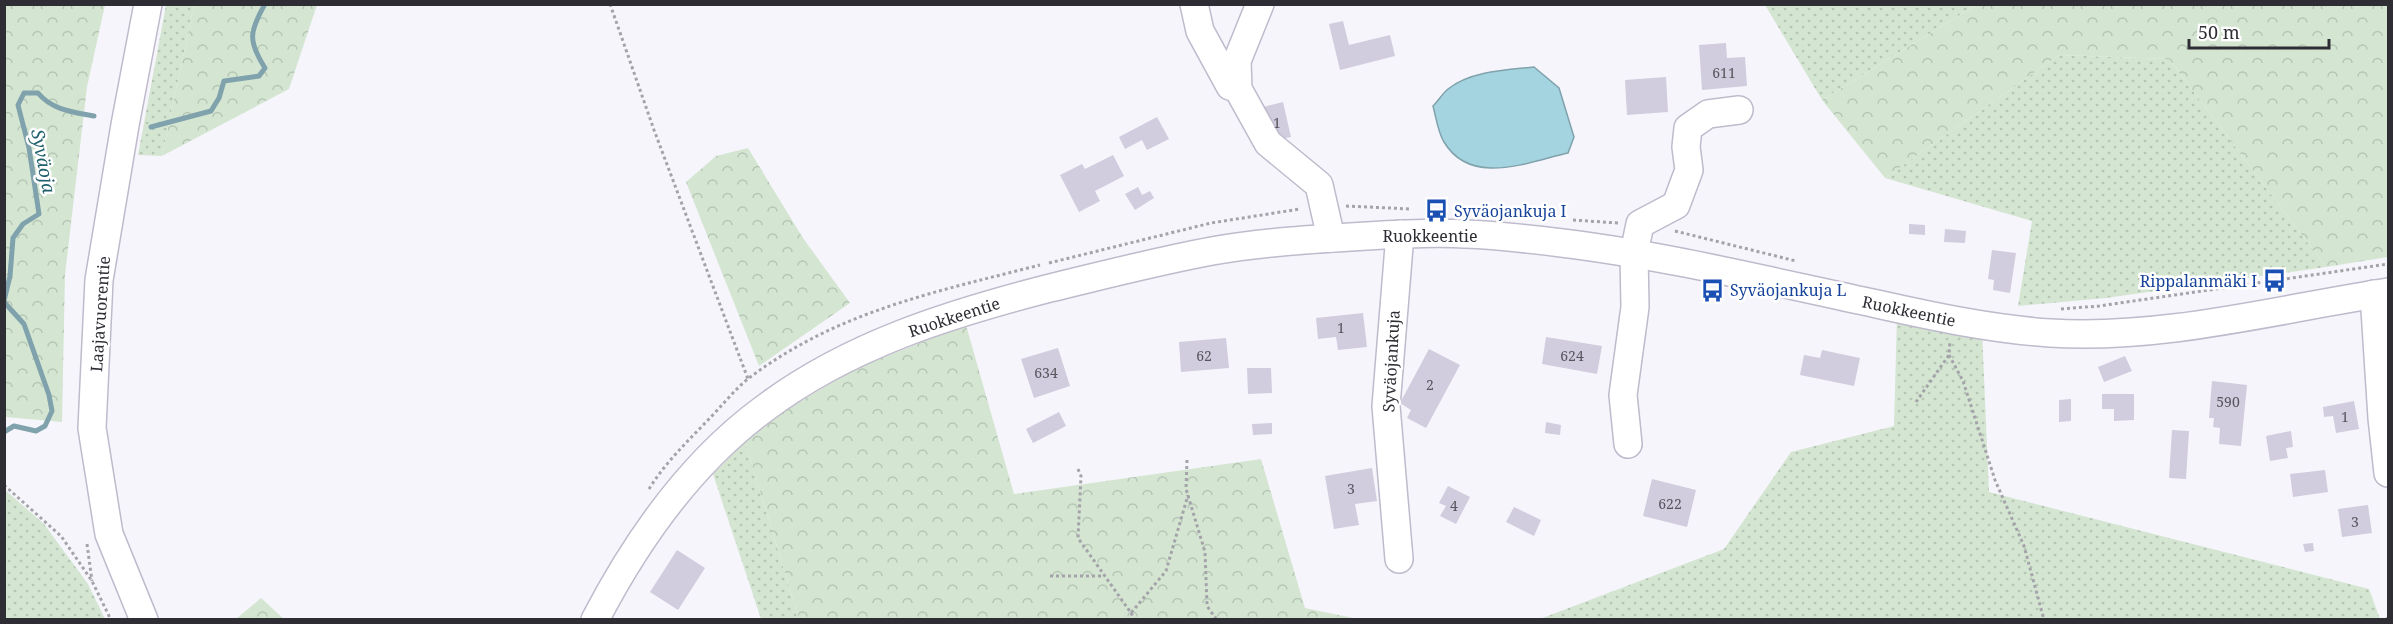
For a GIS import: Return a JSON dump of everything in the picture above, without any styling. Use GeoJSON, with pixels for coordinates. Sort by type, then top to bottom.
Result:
{"type":"FeatureCollection","features":[{"type":"Feature","properties":{"kind":"street","name":"Laajavuorentie"},"geometry":{"type":"LineString","coordinates":[[144,620],[109,534],[92,428],[99,280],[148,4]]}},
{"type":"Feature","properties":{"kind":"street"},"geometry":{"type":"LineString","coordinates":[[1194,4],[1200,31],[1230,86],[1238,89]]}},
{"type":"Feature","properties":{"kind":"street"},"geometry":{"type":"LineString","coordinates":[[1260,4],[1237,61],[1238,89],[1268,143],[1319,185],[1331,238]]}},
{"type":"Feature","properties":{"kind":"street"},"geometry":{"type":"LineString","coordinates":[[1628,444],[1623,395],[1635,307],[1634,253],[1640,224],[1676,205],[1689,170],[1686,147],[1688,128],[1708,114],[1739,110]]}},
{"type":"Feature","properties":{"kind":"street","name":"Ruokkeentie"},"geometry":{"type":"LineString","coordinates":[[596,620],[614,584],[643,539],[684,484],[722,444],[765,407],[819,373],[873,345],[930,322],[992,303],[1215,250],[1331,238],[1400,234],[1463,234],[1634,253],[1952,320],[2014,330],[2095,334],[2208,322],[2381,293]]}},
{"type":"Feature","properties":{"kind":"street","name":"Syväojankuja"},"geometry":{"type":"LineString","coordinates":[[1399,559],[1386,406],[1400,234]]}},
{"type":"Feature","properties":{"kind":"street"},"geometry":{"type":"LineString","coordinates":[[2381,293],[2382,418],[2388,473]]}},
{"type":"Feature","properties":{"kind":"path"},"geometry":{"type":"LineString","coordinates":[[610,4],[654,130],[748,379]]}},
{"type":"Feature","properties":{"kind":"path"},"geometry":{"type":"LineString","coordinates":[[645,496],[671,459],[748,379],[823,333],[865,313],[908,298],[1211,223],[1324,205],[1413,210]]}},
{"type":"Feature","properties":{"kind":"path"},"geometry":{"type":"LineString","coordinates":[[1572,220],[1640,224],[1796,261]]}},
{"type":"Feature","properties":{"kind":"path"},"geometry":{"type":"LineString","coordinates":[[2058,309],[2099,306],[2388,264]]}},
{"type":"Feature","properties":{"kind":"path"},"geometry":{"type":"LineString","coordinates":[[1916,402],[1949,355],[1952,320]]}},
{"type":"Feature","properties":{"kind":"path"},"geometry":{"type":"LineString","coordinates":[[1949,355],[1963,381],[1995,480],[2024,546],[2044,620]]}},
{"type":"Feature","properties":{"kind":"path"},"geometry":{"type":"LineString","coordinates":[[1187,460],[1186,489],[1205,552],[1207,606],[1217,620]]}},
{"type":"Feature","properties":{"kind":"path"},"geometry":{"type":"LineString","coordinates":[[1078,469],[1081,476],[1078,538],[1135,620]]}},
{"type":"Feature","properties":{"kind":"path"},"geometry":{"type":"LineString","coordinates":[[4,485],[61,536],[92,581],[111,620]]}},
{"type":"Feature","properties":{"kind":"path"},"geometry":{"type":"LineString","coordinates":[[1131,613],[1166,571],[1188,495]]}},
{"type":"Feature","properties":{"kind":"path"},"geometry":{"type":"LineString","coordinates":[[1050,576],[1104,576]]}},
{"type":"Feature","properties":{"kind":"green space"},"geometry":{"type":"Polygon","coordinates":[[[4,5],[105,5],[87,87],[65,275],[62,422],[5,417],[4,5]]]}},
{"type":"Feature","properties":{"kind":"green space"},"geometry":{"type":"Polygon","coordinates":[[[166,5],[194,5],[162,156],[138,155],[166,5]]]}},
{"type":"Feature","properties":{"kind":"green space"},"geometry":{"type":"Polygon","coordinates":[[[194,5],[317,5],[289,89],[162,156],[194,5]]]}},
{"type":"Feature","properties":{"kind":"green space"},"geometry":{"type":"Polygon","coordinates":[[[1765,5],[1976,5],[1822,100],[1765,5]]]}},
{"type":"Feature","properties":{"kind":"green space"},"geometry":{"type":"Polygon","coordinates":[[[1976,5],[2388,5],[2388,257],[2326,267],[2169,59],[2059,55],[1885,178],[1822,100],[1976,5]]]}},
{"type":"Feature","properties":{"kind":"green space"},"geometry":{"type":"Polygon","coordinates":[[[2059,55],[2169,59],[2326,267],[2106,298],[2018,306],[2032,221],[1885,178],[2059,55]]]}},
{"type":"Feature","properties":{"kind":"green space"},"geometry":{"type":"Polygon","coordinates":[[[748,148],[803,238],[850,303],[759,366],[686,182],[716,156],[748,148]]]}},
{"type":"Feature","properties":{"kind":"green space"},"geometry":{"type":"Polygon","coordinates":[[[1897,314],[1982,330],[1989,492],[2369,589],[2380,619],[1537,620],[1724,549],[1791,452],[1894,426],[1897,314]]]}},
{"type":"Feature","properties":{"kind":"green space"},"geometry":{"type":"Polygon","coordinates":[[[966,325],[1014,494],[1261,459],[1305,608],[1358,619],[799,619],[745,442],[781,413],[856,368],[966,325]]]}},
{"type":"Feature","properties":{"kind":"green space"},"geometry":{"type":"Polygon","coordinates":[[[745,442],[799,619],[761,619],[713,474],[745,442]]]}},
{"type":"Feature","properties":{"kind":"green space"},"geometry":{"type":"Polygon","coordinates":[[[4,489],[44,524],[88,584],[105,619],[5,619],[4,489]]]}},
{"type":"Feature","properties":{"kind":"green space"},"geometry":{"type":"Polygon","coordinates":[[[261,598],[284,619],[236,619],[261,598]]]}},
{"type":"Feature","properties":{"kind":"water"},"geometry":{"type":"Polygon","coordinates":[[[1534,67],[1559,88],[1574,137],[1568,153],[1501,168],[1485,168],[1469,164],[1455,156],[1442,138],[1433,106],[1444,93],[1467,78],[1534,67]]]}},
{"type":"Feature","properties":{"kind":"building"},"geometry":{"type":"Polygon","coordinates":[[[1343,21],[1349,45],[1390,35],[1395,56],[1340,70],[1329,24],[1343,21]]]}},
{"type":"Feature","properties":{"kind":"building"},"geometry":{"type":"Polygon","coordinates":[[[1726,43],[1727,58],[1745,57],[1747,86],[1702,90],[1699,45],[1726,43]]]}},
{"type":"Feature","properties":{"kind":"building"},"geometry":{"type":"Polygon","coordinates":[[[1666,77],[1668,112],[1627,115],[1625,80],[1666,77]]]}},
{"type":"Feature","properties":{"kind":"building"},"geometry":{"type":"Polygon","coordinates":[[[1283,102],[1291,137],[1271,141],[1263,107],[1283,102]]]}},
{"type":"Feature","properties":{"kind":"building"},"geometry":{"type":"Polygon","coordinates":[[[1157,117],[1169,139],[1147,150],[1142,140],[1125,149],[1119,137],[1157,117]]]}},
{"type":"Feature","properties":{"kind":"building"},"geometry":{"type":"Polygon","coordinates":[[[1113,155],[1124,176],[1095,191],[1100,201],[1079,212],[1060,175],[1082,164],[1085,169],[1113,155]]]}},
{"type":"Feature","properties":{"kind":"building"},"geometry":{"type":"Polygon","coordinates":[[[1138,187],[1142,195],[1150,191],[1154,198],[1135,210],[1125,194],[1138,187]]]}},
{"type":"Feature","properties":{"kind":"building"},"geometry":{"type":"Polygon","coordinates":[[[1909,224],[1925,225],[1925,235],[1909,234],[1909,224]]]}},
{"type":"Feature","properties":{"kind":"building"},"geometry":{"type":"Polygon","coordinates":[[[1945,229],[1966,231],[1965,243],[1944,242],[1945,229]]]}},
{"type":"Feature","properties":{"kind":"building"},"geometry":{"type":"Polygon","coordinates":[[[1992,250],[2016,253],[2010,293],[1993,290],[1994,280],[1988,279],[1992,250]]]}},
{"type":"Feature","properties":{"kind":"building"},"geometry":{"type":"Polygon","coordinates":[[[1363,313],[1367,347],[1338,350],[1336,337],[1318,339],[1316,318],[1363,313]]]}},
{"type":"Feature","properties":{"kind":"building"},"geometry":{"type":"Polygon","coordinates":[[[1546,337],[1602,346],[1597,374],[1542,364],[1546,337]]]}},
{"type":"Feature","properties":{"kind":"building"},"geometry":{"type":"Polygon","coordinates":[[[1226,338],[1229,368],[1181,372],[1179,342],[1226,338]]]}},
{"type":"Feature","properties":{"kind":"building"},"geometry":{"type":"Polygon","coordinates":[[[1058,348],[1070,386],[1034,398],[1021,359],[1058,348]]]}},
{"type":"Feature","properties":{"kind":"building"},"geometry":{"type":"Polygon","coordinates":[[[1429,349],[1460,365],[1426,428],[1407,418],[1411,410],[1400,403],[1429,349]]]}},
{"type":"Feature","properties":{"kind":"building"},"geometry":{"type":"Polygon","coordinates":[[[1822,350],[1860,358],[1854,386],[1800,375],[1804,355],[1820,358],[1822,350]]]}},
{"type":"Feature","properties":{"kind":"building"},"geometry":{"type":"Polygon","coordinates":[[[2125,356],[2132,371],[2104,382],[2098,367],[2125,356]]]}},
{"type":"Feature","properties":{"kind":"building"},"geometry":{"type":"Polygon","coordinates":[[[1247,368],[1271,368],[1272,393],[1248,394],[1247,368]]]}},
{"type":"Feature","properties":{"kind":"building"},"geometry":{"type":"Polygon","coordinates":[[[2212,381],[2247,385],[2241,446],[2219,444],[2220,428],[2213,427],[2214,418],[2209,418],[2212,381]]]}},
{"type":"Feature","properties":{"kind":"building"},"geometry":{"type":"Polygon","coordinates":[[[2102,394],[2134,394],[2134,420],[2114,421],[2114,409],[2102,409],[2102,394]]]}},
{"type":"Feature","properties":{"kind":"building"},"geometry":{"type":"Polygon","coordinates":[[[2071,399],[2071,421],[2059,422],[2059,400],[2071,399]]]}},
{"type":"Feature","properties":{"kind":"building"},"geometry":{"type":"Polygon","coordinates":[[[2354,401],[2359,429],[2336,433],[2333,416],[2324,417],[2323,407],[2354,401]]]}},
{"type":"Feature","properties":{"kind":"building"},"geometry":{"type":"Polygon","coordinates":[[[1059,412],[1066,426],[1033,443],[1026,429],[1059,412]]]}},
{"type":"Feature","properties":{"kind":"building"},"geometry":{"type":"Polygon","coordinates":[[[1546,422],[1561,425],[1560,435],[1545,433],[1546,422]]]}},
{"type":"Feature","properties":{"kind":"building"},"geometry":{"type":"Polygon","coordinates":[[[1272,423],[1272,434],[1253,435],[1252,424],[1272,423]]]}},
{"type":"Feature","properties":{"kind":"building"},"geometry":{"type":"Polygon","coordinates":[[[2172,430],[2189,431],[2186,479],[2169,478],[2172,430]]]}},
{"type":"Feature","properties":{"kind":"building"},"geometry":{"type":"Polygon","coordinates":[[[2291,431],[2293,447],[2286,448],[2288,458],[2270,461],[2266,436],[2291,431]]]}},
{"type":"Feature","properties":{"kind":"building"},"geometry":{"type":"Polygon","coordinates":[[[1372,468],[1377,501],[1355,504],[1359,525],[1334,529],[1325,476],[1372,468]]]}},
{"type":"Feature","properties":{"kind":"building"},"geometry":{"type":"Polygon","coordinates":[[[2325,470],[2328,492],[2293,497],[2290,474],[2325,470]]]}},
{"type":"Feature","properties":{"kind":"building"},"geometry":{"type":"Polygon","coordinates":[[[1652,479],[1696,490],[1687,527],[1643,516],[1652,479]]]}},
{"type":"Feature","properties":{"kind":"building"},"geometry":{"type":"Polygon","coordinates":[[[1448,486],[1470,497],[1456,524],[1440,516],[1446,506],[1439,503],[1448,486]]]}},
{"type":"Feature","properties":{"kind":"building"},"geometry":{"type":"Polygon","coordinates":[[[2368,505],[2372,533],[2342,537],[2338,509],[2368,505]]]}},
{"type":"Feature","properties":{"kind":"building"},"geometry":{"type":"Polygon","coordinates":[[[1514,507],[1541,520],[1534,536],[1506,522],[1514,507]]]}},
{"type":"Feature","properties":{"kind":"building"},"geometry":{"type":"Polygon","coordinates":[[[2313,543],[2314,551],[2305,552],[2303,544],[2313,543]]]}},
{"type":"Feature","properties":{"kind":"building"},"geometry":{"type":"Polygon","coordinates":[[[677,550],[705,568],[678,610],[650,592],[677,550]]]}},
{"type":"Feature","properties":{"kind":"waterway","name":"Syväoja"},"geometry":{"type":"LineString","coordinates":[[151,127],[211,111],[219,98],[224,81],[259,76],[265,68],[253,43],[253,29],[265,4]]}},
{"type":"Feature","properties":{"kind":"waterway","name":"Syväoja"},"geometry":{"type":"LineString","coordinates":[[4,301],[10,276],[13,238],[23,224],[39,214],[29,148],[18,105],[24,93],[38,93],[56,107],[94,116]]}},
{"type":"Feature","properties":{"kind":"waterway","name":"Syväoja"},"geometry":{"type":"LineString","coordinates":[[4,302],[24,324],[49,395],[52,411],[45,426],[36,431],[14,426],[4,432]]}},
{"type":"Feature","properties":{"kind":"place","name":"Syväojankuja I"},"geometry":{"type":"Point","coordinates":[1436,211]}},
{"type":"Feature","properties":{"kind":"place","name":"Rippalanmäki I"},"geometry":{"type":"Point","coordinates":[2275,281]}},
{"type":"Feature","properties":{"kind":"place","name":"Syväojankuja L"},"geometry":{"type":"Point","coordinates":[1712,290]}}]}
